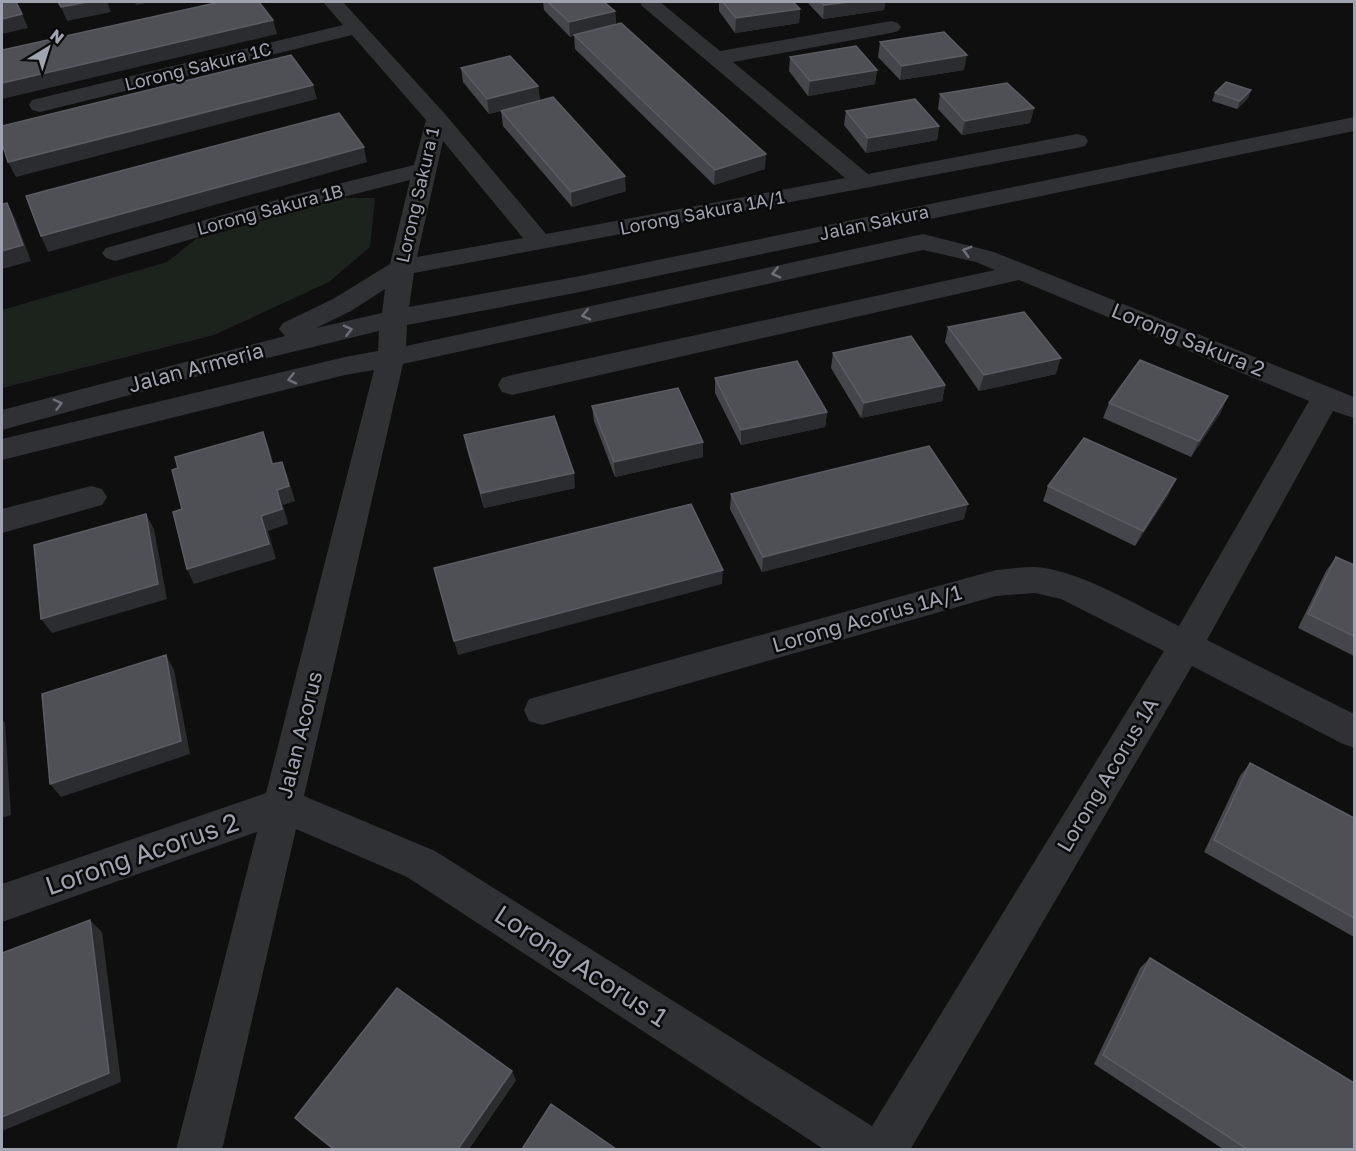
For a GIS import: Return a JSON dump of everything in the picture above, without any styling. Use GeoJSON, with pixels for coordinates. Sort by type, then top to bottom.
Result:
{"type":"FeatureCollection","features":[{"type":"Feature","properties":{"kind":"street","name":"Lorong Sakura 1"},"geometry":{"type":"LineString","coordinates":[[333,2],[436,119],[426,170],[400,268],[393,319]]}},
{"type":"Feature","properties":{"kind":"street"},"geometry":{"type":"LineString","coordinates":[[649,2],[864,182]]}},
{"type":"Feature","properties":{"kind":"street"},"geometry":{"type":"LineString","coordinates":[[718,58],[891,27]]}},
{"type":"Feature","properties":{"kind":"street","name":"Lorong Sakura 1C"},"geometry":{"type":"LineString","coordinates":[[40,105],[356,28]]}},
{"type":"Feature","properties":{"kind":"street"},"geometry":{"type":"LineString","coordinates":[[436,119],[540,243]]}},
{"type":"Feature","properties":{"kind":"street","name":"Jalan Sakura"},"geometry":{"type":"LineString","coordinates":[[393,319],[575,285],[1354,124]]}},
{"type":"Feature","properties":{"kind":"street","name":"Lorong Sakura 1A/1"},"geometry":{"type":"LineString","coordinates":[[400,268],[1077,141]]}},
{"type":"Feature","properties":{"kind":"street","name":"Lorong Sakura 1B"},"geometry":{"type":"LineString","coordinates":[[115,253],[299,201],[426,170]]}},
{"type":"Feature","properties":{"kind":"street","name":"Jalan Sakura"},"geometry":{"type":"LineString","coordinates":[[391,358],[906,244],[923,242],[953,248],[986,257],[1022,272]]}},
{"type":"Feature","properties":{"kind":"street"},"geometry":{"type":"LineString","coordinates":[[238,357],[342,305],[400,268]]}},
{"type":"Feature","properties":{"kind":"street"},"geometry":{"type":"LineString","coordinates":[[512,385],[1022,272]]}},
{"type":"Feature","properties":{"kind":"street","name":"Lorong Sakura 2"},"geometry":{"type":"LineString","coordinates":[[1022,272],[1340,403]]}},
{"type":"Feature","properties":{"kind":"street","name":"Jalan Armeria"},"geometry":{"type":"LineString","coordinates":[[2,420],[238,357],[393,319]]}},
{"type":"Feature","properties":{"kind":"street","name":"Jalan Acorus"},"geometry":{"type":"LineString","coordinates":[[199,1149],[391,358],[393,319]]}},
{"type":"Feature","properties":{"kind":"street","name":"Jalan Armeria"},"geometry":{"type":"LineString","coordinates":[[2,449],[345,366],[391,358]]}},
{"type":"Feature","properties":{"kind":"street","name":"Lorong Acorus 1A"},"geometry":{"type":"LineString","coordinates":[[884,1149],[1185,647],[1340,403]]}},
{"type":"Feature","properties":{"kind":"street"},"geometry":{"type":"LineString","coordinates":[[2,521],[91,496]]}},
{"type":"Feature","properties":{"kind":"street","name":"Lorong Acorus 1A/1"},"geometry":{"type":"LineString","coordinates":[[542,710],[996,583],[1035,580],[1068,588],[1108,606],[1354,732]]}},
{"type":"Feature","properties":{"kind":"street","name":"Lorong Acorus 2"},"geometry":{"type":"LineString","coordinates":[[2,903],[282,805]]}},
{"type":"Feature","properties":{"kind":"street","name":"Lorong Acorus 1"},"geometry":{"type":"LineString","coordinates":[[282,805],[421,864],[868,1149]]}},
{"type":"Feature","properties":{"kind":"shaded area"},"geometry":{"type":"Polygon","coordinates":[[[342,198],[375,198],[370,247],[329,282],[214,335],[2,388],[2,310],[167,262],[196,239],[342,198]]]}},
{"type":"Feature","properties":{"kind":"building"},"geometry":{"type":"Polygon","coordinates":[[[2,2],[16,2],[22,14],[2,19],[2,2]]]}},
{"type":"Feature","properties":{"kind":"building"},"geometry":{"type":"Polygon","coordinates":[[[58,2],[87,2],[61,7],[58,2]]]}},
{"type":"Feature","properties":{"kind":"building"},"geometry":{"type":"Polygon","coordinates":[[[220,2],[259,2],[273,20],[2,83],[2,50],[220,2]]]}},
{"type":"Feature","properties":{"kind":"building"},"geometry":{"type":"Polygon","coordinates":[[[548,2],[604,2],[615,11],[569,22],[548,2]]]}},
{"type":"Feature","properties":{"kind":"building"},"geometry":{"type":"Polygon","coordinates":[[[723,2],[793,2],[800,9],[736,18],[723,2]]]}},
{"type":"Feature","properties":{"kind":"building"},"geometry":{"type":"Polygon","coordinates":[[[821,2],[849,2],[824,5],[821,2]]]}},
{"type":"Feature","properties":{"kind":"building"},"geometry":{"type":"Polygon","coordinates":[[[621,23],[766,154],[715,170],[574,35],[621,23]]]}},
{"type":"Feature","properties":{"kind":"building"},"geometry":{"type":"Polygon","coordinates":[[[944,32],[967,55],[902,66],[880,42],[944,32]]]}},
{"type":"Feature","properties":{"kind":"building"},"geometry":{"type":"Polygon","coordinates":[[[856,46],[877,70],[810,81],[790,57],[856,46]]]}},
{"type":"Feature","properties":{"kind":"building"},"geometry":{"type":"Polygon","coordinates":[[[291,55],[313,85],[8,162],[2,143],[2,126],[291,55]]]}},
{"type":"Feature","properties":{"kind":"building"},"geometry":{"type":"Polygon","coordinates":[[[510,56],[538,86],[487,99],[461,68],[510,56]]]}},
{"type":"Feature","properties":{"kind":"building"},"geometry":{"type":"Polygon","coordinates":[[[1226,82],[1251,90],[1240,101],[1215,93],[1226,82]]]}},
{"type":"Feature","properties":{"kind":"building"},"geometry":{"type":"Polygon","coordinates":[[[1007,83],[1034,108],[965,121],[940,94],[1007,83]]]}},
{"type":"Feature","properties":{"kind":"building"},"geometry":{"type":"Polygon","coordinates":[[[553,97],[625,176],[571,192],[501,111],[553,97]]]}},
{"type":"Feature","properties":{"kind":"building"},"geometry":{"type":"Polygon","coordinates":[[[915,99],[939,126],[868,138],[846,111],[915,99]]]}},
{"type":"Feature","properties":{"kind":"building"},"geometry":{"type":"Polygon","coordinates":[[[339,113],[364,147],[41,236],[26,196],[339,113]]]}},
{"type":"Feature","properties":{"kind":"building"},"geometry":{"type":"Polygon","coordinates":[[[7,203],[23,245],[2,251],[2,204],[7,203]]]}},
{"type":"Feature","properties":{"kind":"building"},"geometry":{"type":"Polygon","coordinates":[[[1024,312],[1061,358],[984,375],[948,327],[1024,312]]]}},
{"type":"Feature","properties":{"kind":"building"},"geometry":{"type":"Polygon","coordinates":[[[911,336],[945,385],[864,403],[833,353],[911,336]]]}},
{"type":"Feature","properties":{"kind":"building"},"geometry":{"type":"Polygon","coordinates":[[[1140,360],[1228,396],[1199,441],[1109,403],[1140,360]]]}},
{"type":"Feature","properties":{"kind":"building"},"geometry":{"type":"Polygon","coordinates":[[[797,361],[827,412],[741,430],[715,378],[797,361]]]}},
{"type":"Feature","properties":{"kind":"building"},"geometry":{"type":"Polygon","coordinates":[[[678,388],[703,442],[614,462],[592,406],[678,388]]]}},
{"type":"Feature","properties":{"kind":"building"},"geometry":{"type":"Polygon","coordinates":[[[554,416],[574,473],[481,493],[464,435],[554,416]]]}},
{"type":"Feature","properties":{"kind":"building"},"geometry":{"type":"Polygon","coordinates":[[[263,432],[272,464],[282,462],[289,486],[277,490],[282,509],[261,516],[269,544],[187,569],[173,512],[182,509],[172,470],[178,468],[175,457],[263,432]]]}},
{"type":"Feature","properties":{"kind":"building"},"geometry":{"type":"Polygon","coordinates":[[[1084,438],[1176,479],[1143,531],[1048,486],[1084,438]]]}},
{"type":"Feature","properties":{"kind":"building"},"geometry":{"type":"Polygon","coordinates":[[[929,446],[968,504],[763,557],[731,494],[929,446]]]}},
{"type":"Feature","properties":{"kind":"building"},"geometry":{"type":"Polygon","coordinates":[[[691,504],[723,570],[454,641],[434,568],[691,504]]]}},
{"type":"Feature","properties":{"kind":"building"},"geometry":{"type":"Polygon","coordinates":[[[146,514],[158,584],[41,619],[34,545],[146,514]]]}},
{"type":"Feature","properties":{"kind":"building"},"geometry":{"type":"Polygon","coordinates":[[[1336,557],[1354,565],[1354,636],[1308,614],[1336,557]]]}},
{"type":"Feature","properties":{"kind":"building"},"geometry":{"type":"Polygon","coordinates":[[[166,655],[181,741],[50,784],[42,694],[166,655]]]}},
{"type":"Feature","properties":{"kind":"building"},"geometry":{"type":"Polygon","coordinates":[[[1250,763],[1354,818],[1354,918],[1214,840],[1250,763]]]}},
{"type":"Feature","properties":{"kind":"building"},"geometry":{"type":"Polygon","coordinates":[[[90,920],[109,1073],[2,1117],[2,953],[90,920]]]}},
{"type":"Feature","properties":{"kind":"building"},"geometry":{"type":"Polygon","coordinates":[[[1150,958],[1354,1083],[1354,1149],[1247,1149],[1103,1055],[1150,958]]]}},
{"type":"Feature","properties":{"kind":"building"},"geometry":{"type":"Polygon","coordinates":[[[397,988],[512,1071],[458,1149],[334,1149],[295,1118],[397,988]]]}},
{"type":"Feature","properties":{"kind":"building"},"geometry":{"type":"Polygon","coordinates":[[[551,1104],[616,1149],[522,1149],[551,1104]]]}}]}
